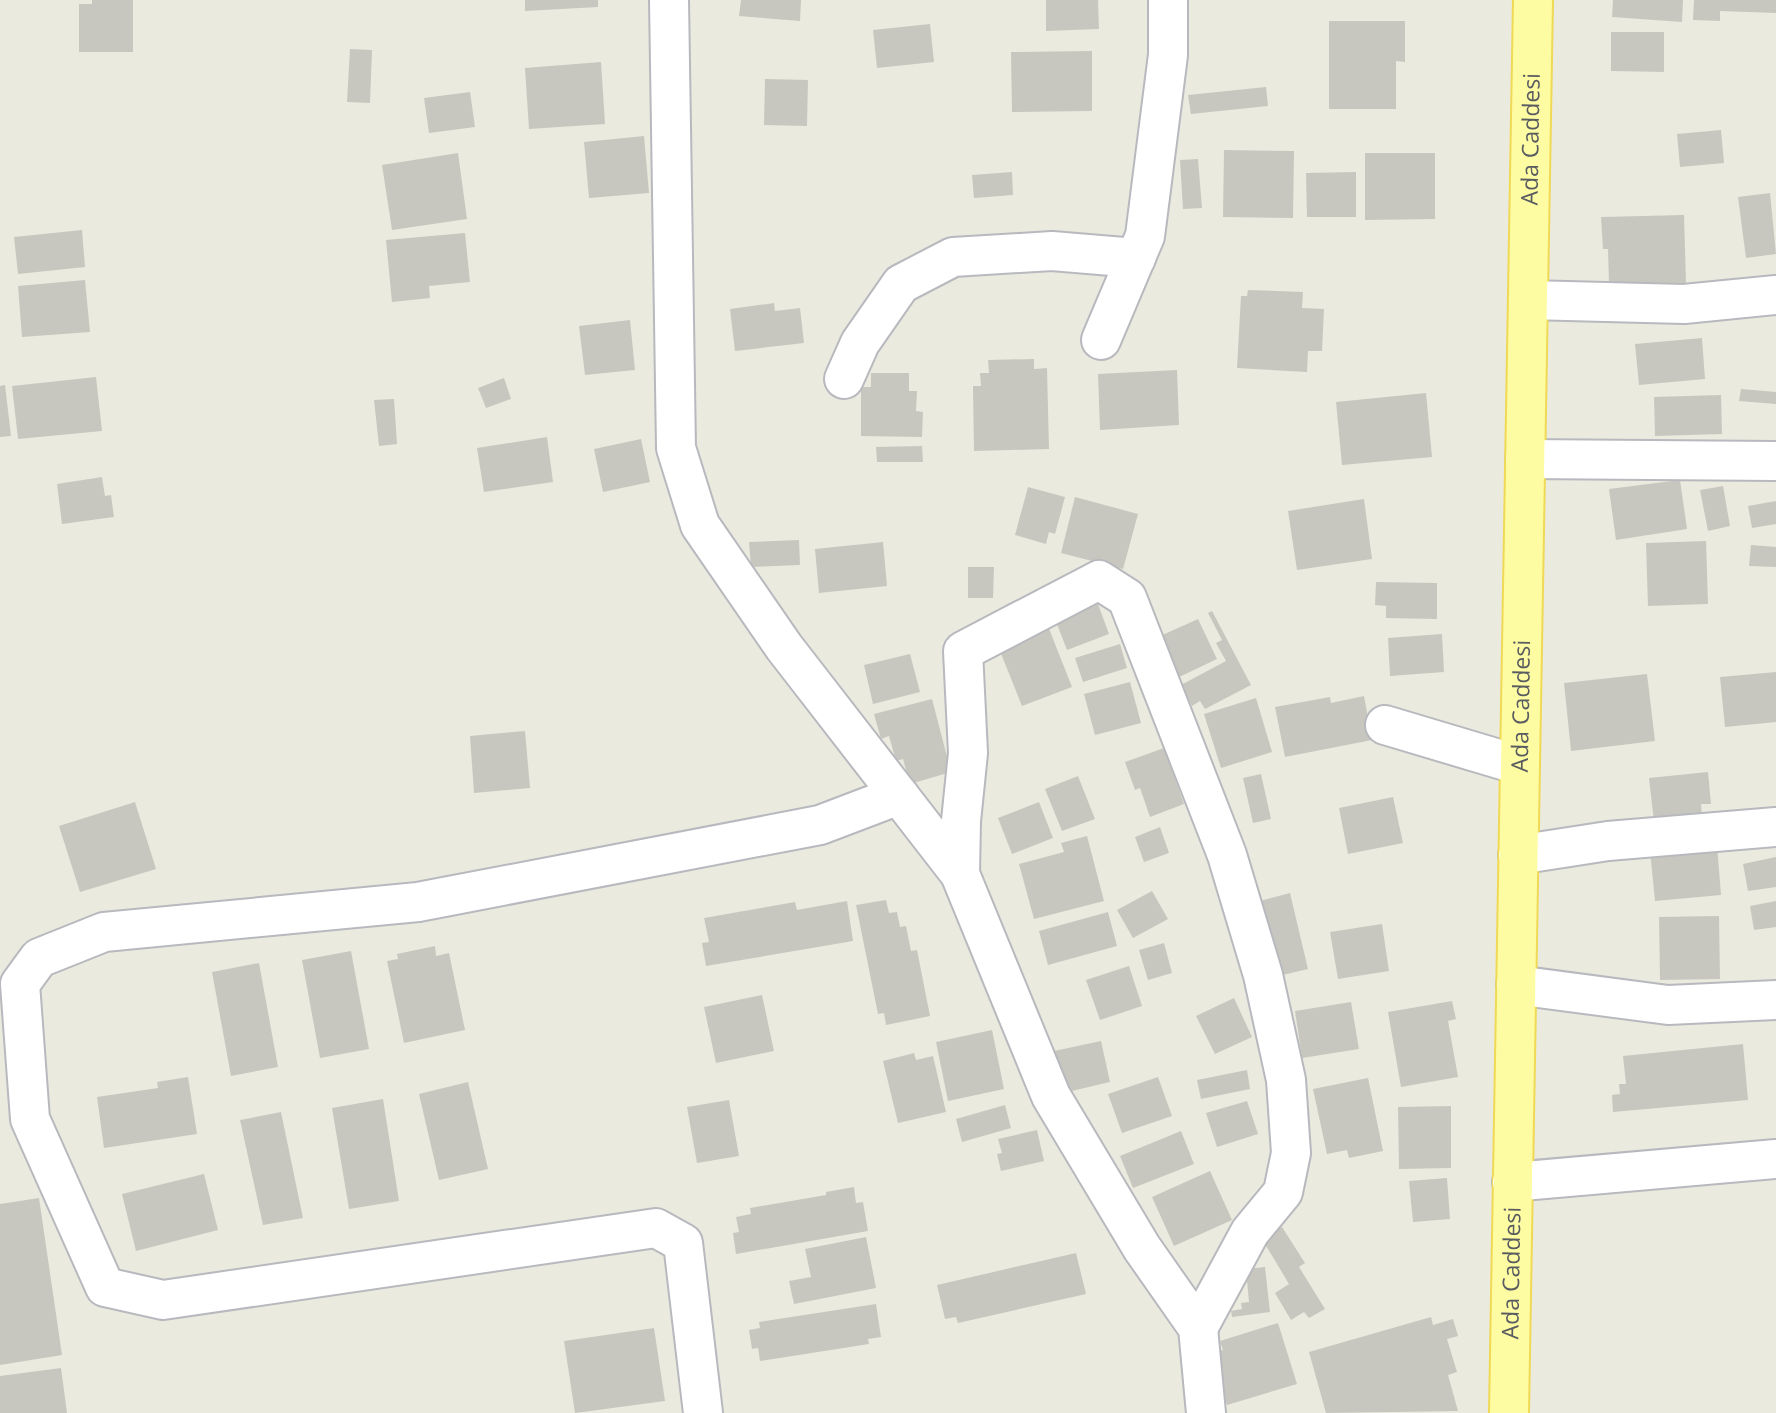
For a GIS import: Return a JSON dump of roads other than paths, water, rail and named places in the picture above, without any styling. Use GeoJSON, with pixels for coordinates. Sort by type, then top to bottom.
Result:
{"type":"FeatureCollection","features":[{"type":"Feature","properties":{"kind":"main road","name":"Ada Caddesi"},"geometry":{"type":"LineString","coordinates":[[1508,1413],[1533,0]]}},
{"type":"Feature","properties":{"kind":"street"},"geometry":{"type":"LineString","coordinates":[[669,0],[676,448],[700,525],[784,648],[960,874],[1051,1096],[1142,1248],[1198,1328],[1206,1413]]}},
{"type":"Feature","properties":{"kind":"street"},"geometry":{"type":"LineString","coordinates":[[1101,340],[1146,236],[1168,55],[1168,0]]}},
{"type":"Feature","properties":{"kind":"street"},"geometry":{"type":"LineString","coordinates":[[844,380],[860,344],[901,284],[953,257],[1052,250],[1136,258]]}},
{"type":"Feature","properties":{"kind":"street"},"geometry":{"type":"LineString","coordinates":[[1528,300],[1684,304],[1776,295]]}},
{"type":"Feature","properties":{"kind":"street"},"geometry":{"type":"LineString","coordinates":[[1525,459],[1776,461]]}},
{"type":"Feature","properties":{"kind":"street"},"geometry":{"type":"LineString","coordinates":[[960,874],[961,821],[968,752],[963,650],[1099,580],[1128,598],[1227,855],[1263,975],[1286,1080],[1291,1153],[1283,1192],[1250,1232],[1198,1328]]}},
{"type":"Feature","properties":{"kind":"street"},"geometry":{"type":"LineString","coordinates":[[1385,725],[1520,765]]}},
{"type":"Feature","properties":{"kind":"street"},"geometry":{"type":"LineString","coordinates":[[703,1413],[683,1243],[656,1228],[163,1300],[105,1287],[30,1119],[19,984],[39,958],[104,932],[418,902],[820,825],[899,795]]}},
{"type":"Feature","properties":{"kind":"street"},"geometry":{"type":"LineString","coordinates":[[1518,856],[1608,841],[1776,827]]}},
{"type":"Feature","properties":{"kind":"street"},"geometry":{"type":"LineString","coordinates":[[1516,985],[1668,1005],[1776,1000]]}},
{"type":"Feature","properties":{"kind":"street"},"geometry":{"type":"LineString","coordinates":[[1512,1182],[1776,1159]]}}]}
